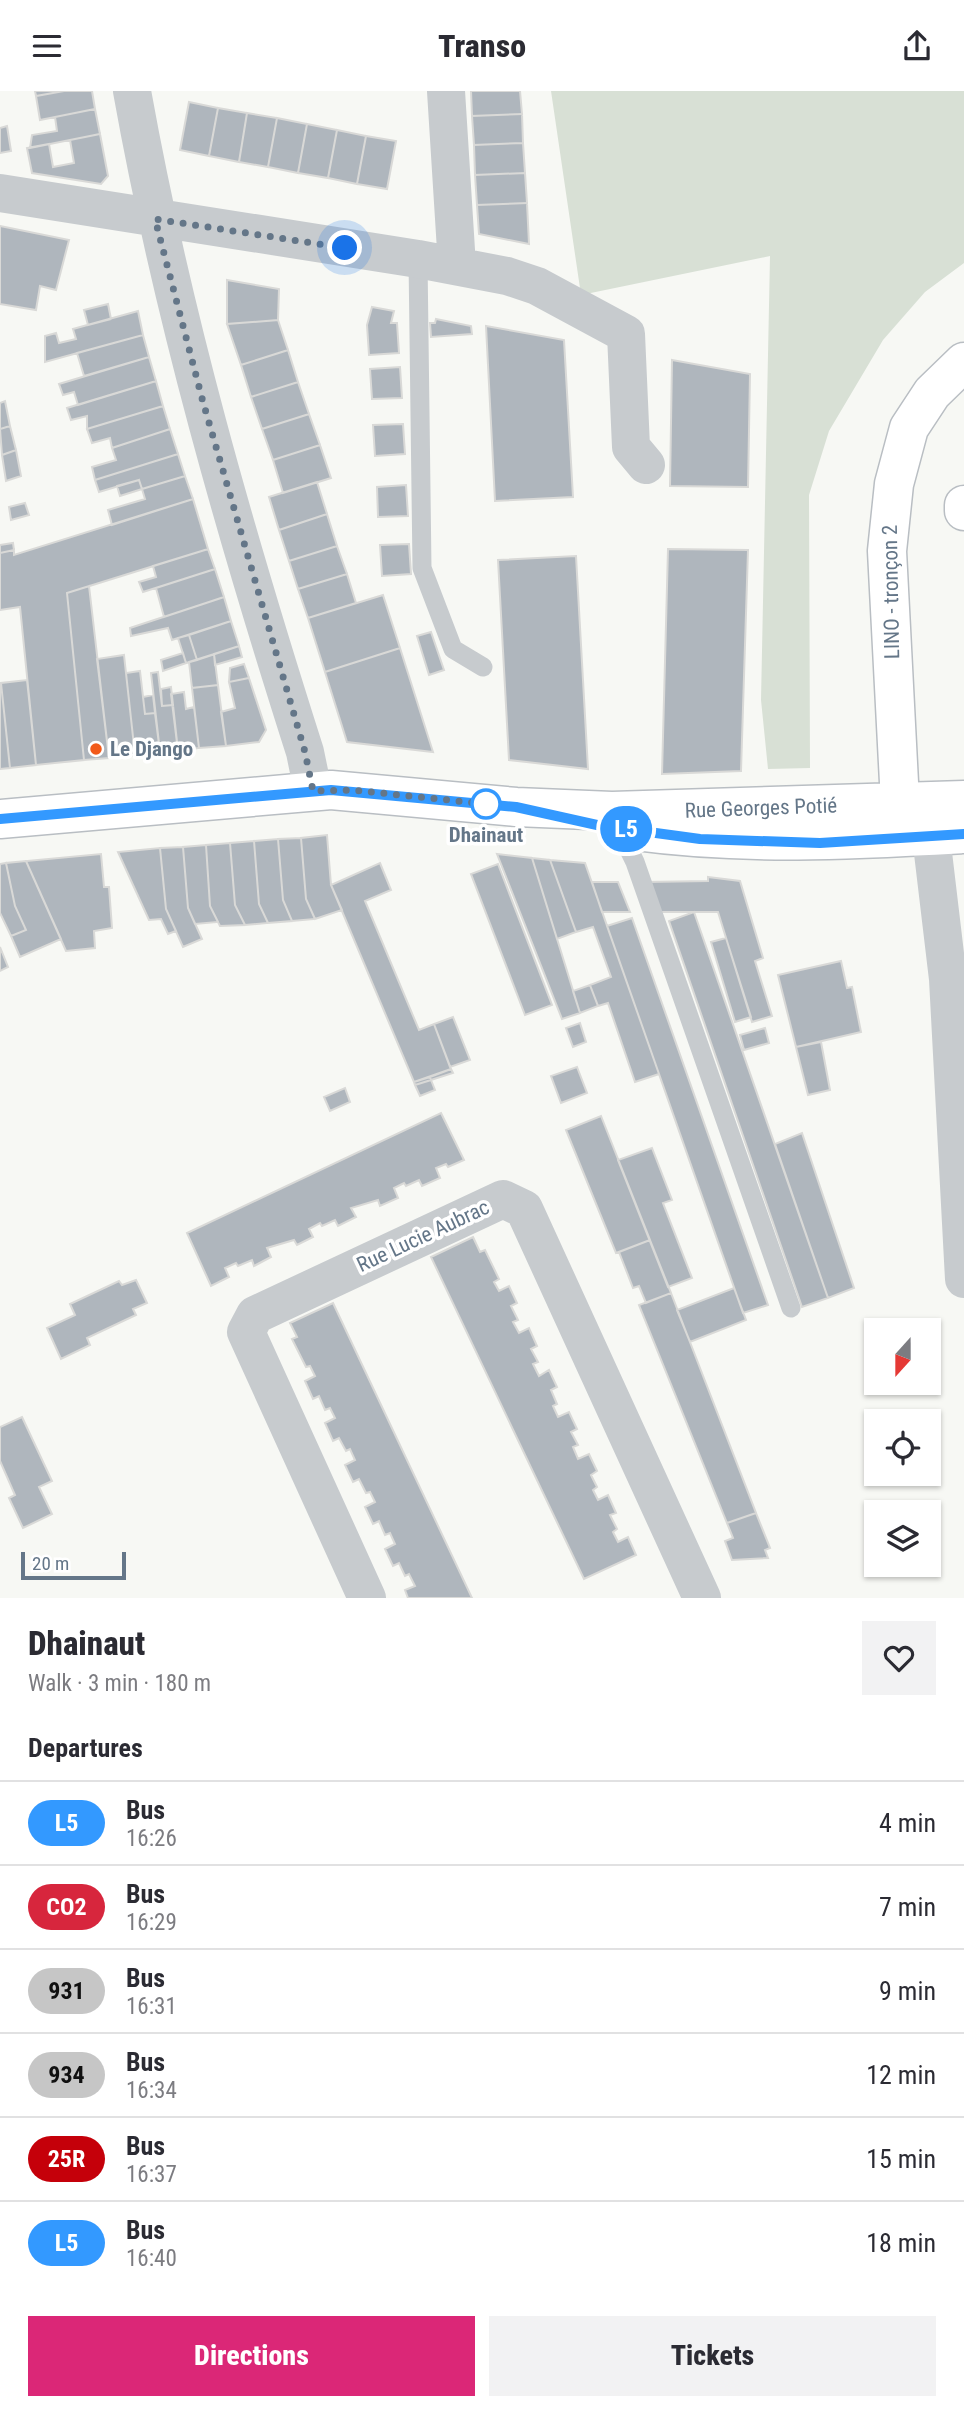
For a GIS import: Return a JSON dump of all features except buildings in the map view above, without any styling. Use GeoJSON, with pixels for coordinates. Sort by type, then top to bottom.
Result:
{"type":"FeatureCollection","features":[{"type":"Feature","properties":{"kind":"main road","name":"LINO - tronçon 2"},"geometry":{"type":"LineString","coordinates":[[900,802],[887,562],[894,484],[909,428],[932,393],[964,362]]}},
{"type":"Feature","properties":{"kind":"main road"},"geometry":{"type":"LineString","coordinates":[[964,505],[964,511]]}},
{"type":"Feature","properties":{"kind":"main road","name":"Rue Georges Potié"},"geometry":{"type":"LineString","coordinates":[[0,819],[313,791],[379,792],[615,820],[756,843],[948,835]]}},
{"type":"Feature","properties":{"kind":"main road","name":"Rue Georges Potié"},"geometry":{"type":"LineString","coordinates":[[615,820],[964,800]]}},
{"type":"Feature","properties":{"kind":"main road"},"geometry":{"type":"LineString","coordinates":[[900,802],[948,835]]}},
{"type":"Feature","properties":{"kind":"street"},"geometry":{"type":"LineString","coordinates":[[132,91],[155,219],[193,367],[305,752],[313,791]]}},
{"type":"Feature","properties":{"kind":"street"},"geometry":{"type":"LineString","coordinates":[[446,91],[457,266]]}},
{"type":"Feature","properties":{"kind":"street"},"geometry":{"type":"LineString","coordinates":[[0,193],[418,259],[537,286],[626,334],[631,447],[646,465]]}},
{"type":"Feature","properties":{"kind":"street"},"geometry":{"type":"LineString","coordinates":[[948,835],[948,979],[964,1279]]}},
{"type":"Feature","properties":{"kind":"street","name":"Rue Lucie Aubrac"},"geometry":{"type":"LineString","coordinates":[[367,1598],[246,1332],[255,1315],[503,1199],[524,1209],[702,1598]]}},
{"type":"Feature","properties":{"kind":"lane"},"geometry":{"type":"LineString","coordinates":[[418,259],[422,568],[453,649],[483,667]]}},
{"type":"Feature","properties":{"kind":"lane"},"geometry":{"type":"LineString","coordinates":[[615,820],[639,875],[790,1308]]}},
{"type":"Feature","properties":{"kind":"shaded area"},"geometry":{"type":"Polygon","coordinates":[[[551,91],[964,91],[964,263],[925,292],[883,340],[829,431],[809,495],[810,768],[768,769],[761,700],[770,256],[581,295],[551,91]]]}},
{"type":"Feature","properties":{"kind":"bus line","name":"L5"},"geometry":{"type":"LineString","coordinates":[[0,819],[214,798],[352,790],[516,807],[597,825],[700,839],[756,843],[820,843],[964,834]]}},
{"type":"Feature","properties":{"kind":"place","name":"Le Django"},"geometry":{"type":"Point","coordinates":[96,749]}},
{"type":"Feature","properties":{"kind":"place","name":"Dhainaut"},"geometry":{"type":"Point","coordinates":[486,804]}},
{"type":"Feature","properties":{"kind":"route"},"geometry":{"type":"LineString","coordinates":[[345,248],[155,219],[196,379],[305,752],[313,791],[379,792],[486,804]]}}]}
